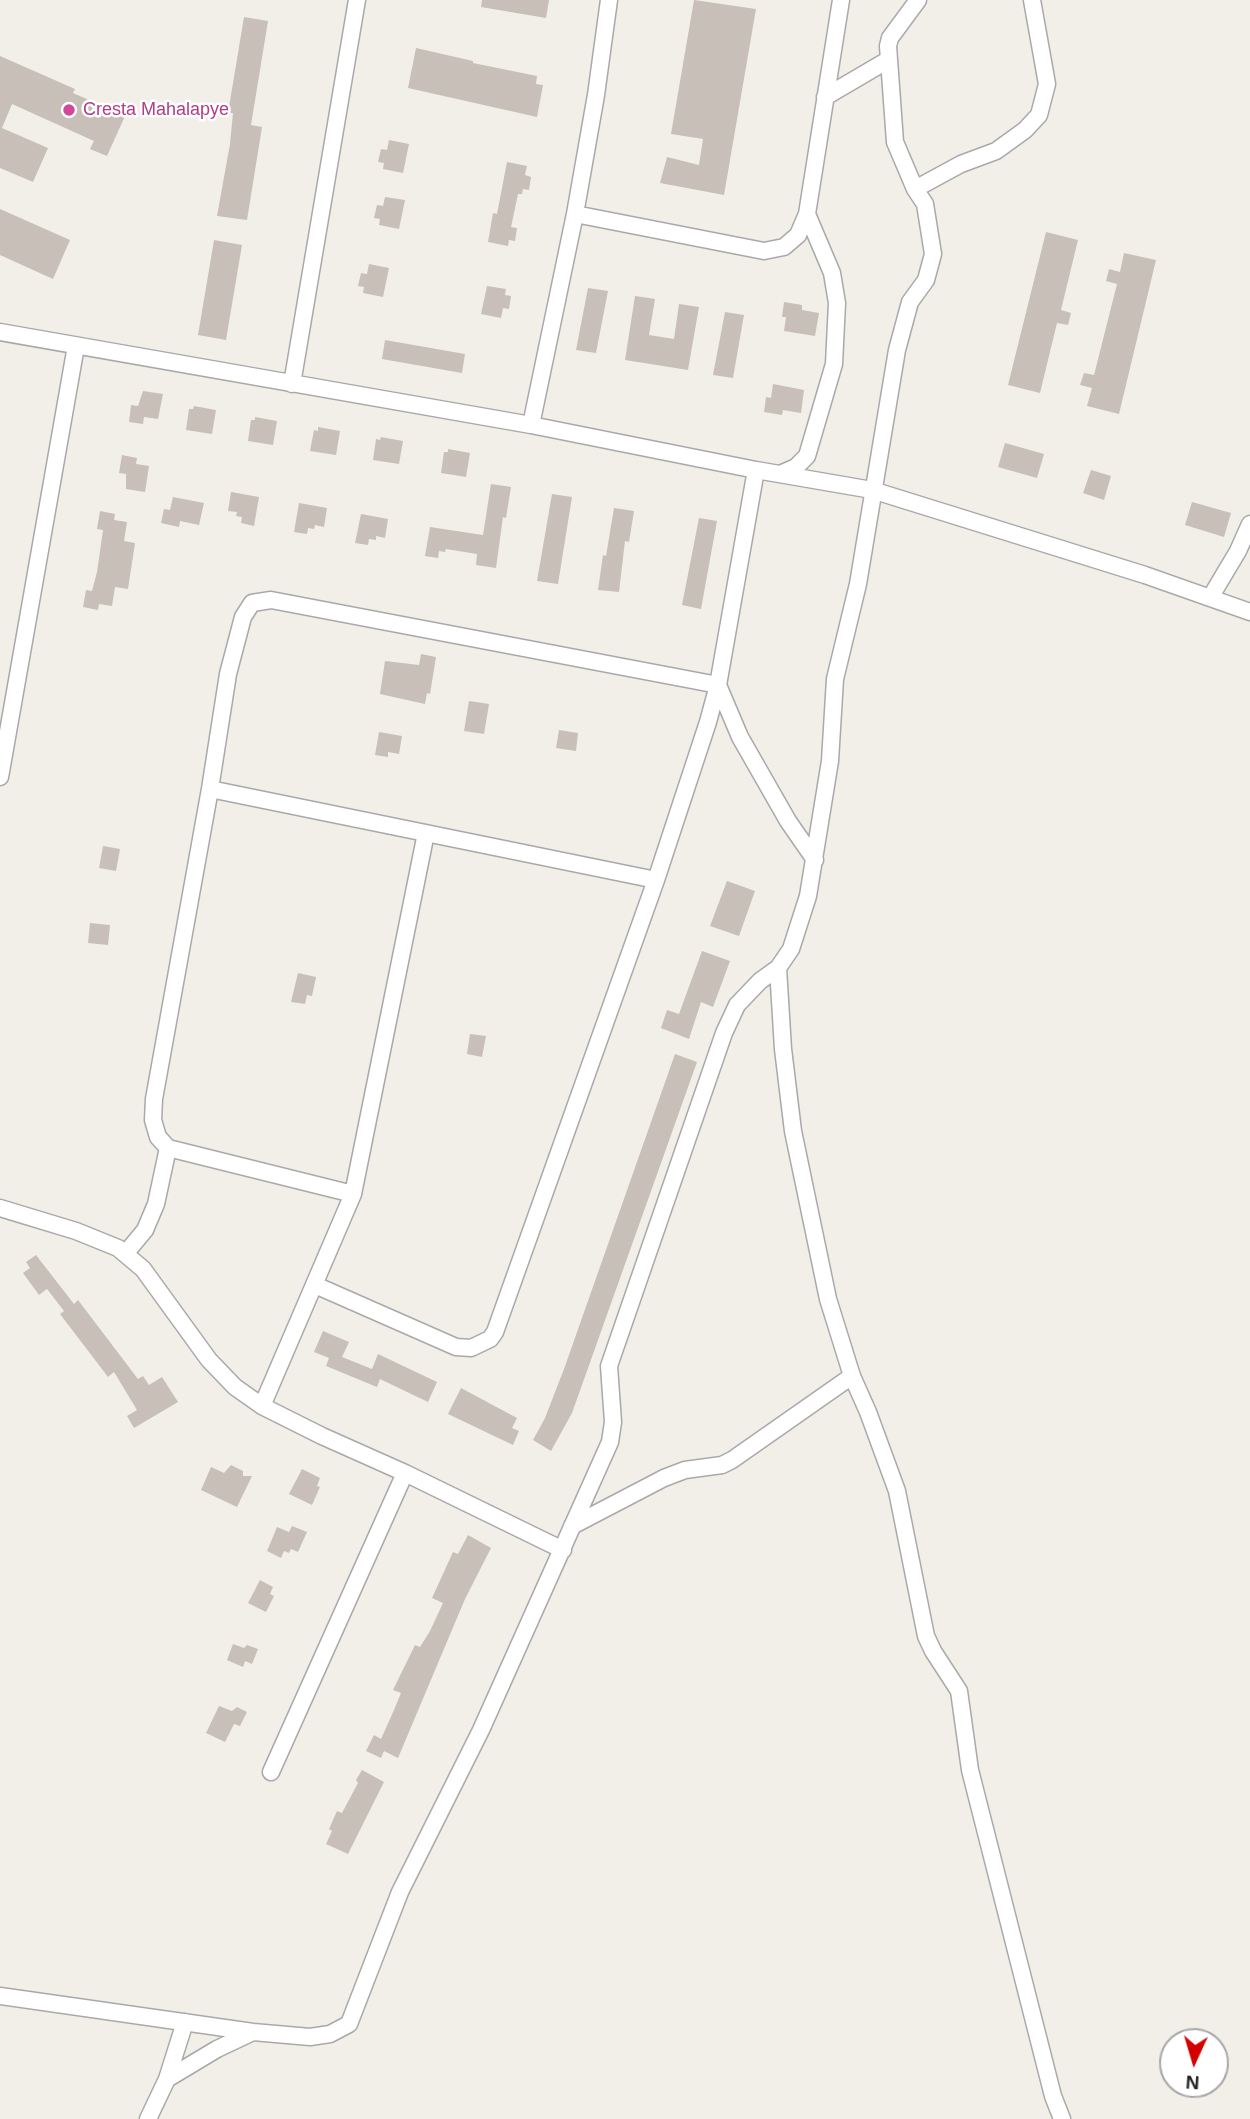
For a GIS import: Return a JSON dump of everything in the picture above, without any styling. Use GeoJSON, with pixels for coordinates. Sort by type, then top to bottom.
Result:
{"type":"FeatureCollection","features":[{"type":"Feature","properties":{"kind":"street"},"geometry":{"type":"LineString","coordinates":[[292,384],[357,0]]}},
{"type":"Feature","properties":{"kind":"street"},"geometry":{"type":"LineString","coordinates":[[531,425],[575,214],[609,0]]}},
{"type":"Feature","properties":{"kind":"street"},"geometry":{"type":"LineString","coordinates":[[575,214],[764,251],[784,247],[798,235],[807,214],[841,0]]}},
{"type":"Feature","properties":{"kind":"street"},"geometry":{"type":"LineString","coordinates":[[0,1996],[253,2032],[310,2036],[330,2034],[349,2024],[400,1892],[481,1730],[610,1442],[613,1422],[608,1366],[724,1033],[737,1004],[760,981],[778,968],[791,949],[808,895],[830,761],[835,679],[858,584],[897,351],[910,302],[926,280],[933,254],[925,204],[915,189],[895,142],[888,60],[890,38],[918,0]]}},
{"type":"Feature","properties":{"kind":"street"},"geometry":{"type":"LineString","coordinates":[[915,189],[961,163],[996,152],[1025,130],[1039,115],[1046,84],[1032,0]]}},
{"type":"Feature","properties":{"kind":"street"},"geometry":{"type":"LineString","coordinates":[[825,97],[888,60]]}},
{"type":"Feature","properties":{"kind":"street"},"geometry":{"type":"LineString","coordinates":[[780,474],[796,467],[807,456],[834,364],[837,303],[832,274],[807,214]]}},
{"type":"Feature","properties":{"kind":"street"},"geometry":{"type":"LineString","coordinates":[[0,332],[531,425],[872,490],[1146,575],[1250,612]]}},
{"type":"Feature","properties":{"kind":"street"},"geometry":{"type":"LineString","coordinates":[[0,777],[76,346]]}},
{"type":"Feature","properties":{"kind":"street"},"geometry":{"type":"LineString","coordinates":[[315,1285],[456,1347],[471,1348],[489,1339],[495,1332],[656,880],[718,685],[756,470]]}},
{"type":"Feature","properties":{"kind":"street"},"geometry":{"type":"LineString","coordinates":[[1210,598],[1238,551],[1250,523]]}},
{"type":"Feature","properties":{"kind":"street"},"geometry":{"type":"LineString","coordinates":[[353,1194],[168,1148],[158,1137],[153,1120],[154,1099],[232,654],[243,617],[252,603],[271,600],[718,685]]}},
{"type":"Feature","properties":{"kind":"street"},"geometry":{"type":"LineString","coordinates":[[718,685],[740,737],[788,821],[815,860]]}},
{"type":"Feature","properties":{"kind":"street"},"geometry":{"type":"LineString","coordinates":[[210,789],[656,880]]}},
{"type":"Feature","properties":{"kind":"street"},"geometry":{"type":"LineString","coordinates":[[262,1406],[353,1194],[426,834]]}},
{"type":"Feature","properties":{"kind":"street"},"geometry":{"type":"LineString","coordinates":[[778,968],[783,1049],[793,1131],[828,1298],[852,1376],[897,1491],[926,1636],[959,1691],[973,1782],[1048,2076],[1062,2119]]}},
{"type":"Feature","properties":{"kind":"street"},"geometry":{"type":"LineString","coordinates":[[125,1254],[145,1230],[156,1204],[168,1148]]}},
{"type":"Feature","properties":{"kind":"street"},"geometry":{"type":"LineString","coordinates":[[0,1208],[76,1231],[118,1248],[143,1269],[209,1360],[235,1387],[262,1406],[563,1550]]}},
{"type":"Feature","properties":{"kind":"street"},"geometry":{"type":"LineString","coordinates":[[572,1526],[664,1478],[685,1470],[722,1465],[733,1460],[852,1376]]}},
{"type":"Feature","properties":{"kind":"street"},"geometry":{"type":"LineString","coordinates":[[271,1772],[405,1473]]}},
{"type":"Feature","properties":{"kind":"street"},"geometry":{"type":"LineString","coordinates":[[148,2119],[167,2079],[185,2022]]}},
{"type":"Feature","properties":{"kind":"street"},"geometry":{"type":"LineString","coordinates":[[167,2079],[217,2049],[253,2032]]}},
{"type":"Feature","properties":{"kind":"building"},"geometry":{"type":"Polygon","coordinates":[[[482,0],[549,0],[546,18],[481,7],[482,0]]]}},
{"type":"Feature","properties":{"kind":"building"},"geometry":{"type":"Polygon","coordinates":[[[694,0],[756,9],[724,195],[660,183],[667,157],[699,165],[703,139],[671,134],[694,0]]]}},
{"type":"Feature","properties":{"kind":"building"},"geometry":{"type":"Polygon","coordinates":[[[244,17],[268,21],[251,125],[262,127],[247,220],[217,216],[230,144],[233,113],[228,113],[244,17]]]}},
{"type":"Feature","properties":{"kind":"building"},"geometry":{"type":"Polygon","coordinates":[[[416,48],[537,76],[536,84],[543,85],[537,117],[408,88],[416,48]]]}},
{"type":"Feature","properties":{"kind":"building","name":"Cresta Mahalapye"},"geometry":{"type":"Polygon","coordinates":[[[0,56],[75,89],[73,93],[125,116],[107,156],[90,149],[94,141],[12,104],[2,128],[48,148],[33,182],[0,168],[0,56]]]}},
{"type":"Feature","properties":{"kind":"building"},"geometry":{"type":"Polygon","coordinates":[[[389,140],[409,144],[403,173],[383,169],[384,163],[378,162],[381,149],[387,150],[389,140]]]}},
{"type":"Feature","properties":{"kind":"building"},"geometry":{"type":"Polygon","coordinates":[[[507,162],[527,166],[525,175],[531,177],[529,190],[523,189],[522,194],[518,194],[511,227],[517,228],[515,241],[509,240],[508,246],[488,242],[493,213],[497,214],[507,162]]]}},
{"type":"Feature","properties":{"kind":"building"},"geometry":{"type":"Polygon","coordinates":[[[385,197],[405,200],[399,229],[379,225],[380,219],[374,218],[377,205],[383,206],[385,197]]]}},
{"type":"Feature","properties":{"kind":"building"},"geometry":{"type":"Polygon","coordinates":[[[0,209],[70,240],[53,279],[0,255],[0,209]]]}},
{"type":"Feature","properties":{"kind":"building"},"geometry":{"type":"Polygon","coordinates":[[[1046,232],[1078,240],[1061,310],[1071,313],[1068,325],[1057,323],[1040,393],[1008,385],[1046,232]]]}},
{"type":"Feature","properties":{"kind":"building"},"geometry":{"type":"Polygon","coordinates":[[[214,240],[242,245],[226,340],[198,335],[214,240]]]}},
{"type":"Feature","properties":{"kind":"building"},"geometry":{"type":"Polygon","coordinates":[[[1124,253],[1156,260],[1119,414],[1087,406],[1092,388],[1080,385],[1084,373],[1094,375],[1117,284],[1106,281],[1109,269],[1120,272],[1124,253]]]}},
{"type":"Feature","properties":{"kind":"building"},"geometry":{"type":"Polygon","coordinates":[[[369,264],[389,268],[383,297],[363,293],[364,287],[358,286],[361,273],[367,274],[369,264]]]}},
{"type":"Feature","properties":{"kind":"building"},"geometry":{"type":"Polygon","coordinates":[[[487,286],[506,289],[505,295],[511,296],[509,309],[503,308],[501,318],[481,314],[487,286]]]}},
{"type":"Feature","properties":{"kind":"building"},"geometry":{"type":"Polygon","coordinates":[[[588,288],[608,291],[596,353],[576,350],[588,288]]]}},
{"type":"Feature","properties":{"kind":"building"},"geometry":{"type":"Polygon","coordinates":[[[635,296],[655,299],[649,335],[674,339],[679,304],[699,307],[688,370],[625,360],[635,296]]]}},
{"type":"Feature","properties":{"kind":"building"},"geometry":{"type":"Polygon","coordinates":[[[784,302],[802,305],[802,310],[819,313],[815,336],[784,331],[784,302]]]}},
{"type":"Feature","properties":{"kind":"building"},"geometry":{"type":"Polygon","coordinates":[[[725,312],[744,315],[733,378],[713,375],[725,312]]]}},
{"type":"Feature","properties":{"kind":"building"},"geometry":{"type":"Polygon","coordinates":[[[385,340],[465,354],[462,373],[382,359],[385,340]]]}},
{"type":"Feature","properties":{"kind":"building"},"geometry":{"type":"Polygon","coordinates":[[[773,384],[804,390],[801,413],[783,410],[782,415],[764,412],[766,397],[771,398],[773,384]]]}},
{"type":"Feature","properties":{"kind":"building"},"geometry":{"type":"Polygon","coordinates":[[[143,391],[163,394],[158,419],[144,417],[143,424],[129,422],[131,405],[138,406],[143,391]]]}},
{"type":"Feature","properties":{"kind":"building"},"geometry":{"type":"Polygon","coordinates":[[[194,406],[216,410],[212,434],[186,430],[189,409],[194,406]]]}},
{"type":"Feature","properties":{"kind":"building"},"geometry":{"type":"Polygon","coordinates":[[[255,417],[277,421],[273,445],[248,441],[251,420],[255,420],[255,417]]]}},
{"type":"Feature","properties":{"kind":"building"},"geometry":{"type":"Polygon","coordinates":[[[318,427],[340,431],[336,455],[310,451],[314,430],[318,431],[318,427]]]}},
{"type":"Feature","properties":{"kind":"building"},"geometry":{"type":"Polygon","coordinates":[[[381,437],[403,441],[399,464],[373,460],[376,439],[380,440],[381,437]]]}},
{"type":"Feature","properties":{"kind":"building"},"geometry":{"type":"Polygon","coordinates":[[[1005,443],[1044,454],[1037,478],[998,467],[1005,443]]]}},
{"type":"Feature","properties":{"kind":"building"},"geometry":{"type":"Polygon","coordinates":[[[448,449],[470,453],[466,477],[441,473],[444,452],[448,452],[448,449]]]}},
{"type":"Feature","properties":{"kind":"building"},"geometry":{"type":"Polygon","coordinates":[[[122,455],[137,458],[136,464],[149,466],[145,492],[126,489],[126,474],[119,473],[122,455]]]}},
{"type":"Feature","properties":{"kind":"building"},"geometry":{"type":"Polygon","coordinates":[[[1091,470],[1111,476],[1104,500],[1083,493],[1091,470]]]}},
{"type":"Feature","properties":{"kind":"building"},"geometry":{"type":"Polygon","coordinates":[[[491,484],[511,487],[506,518],[503,517],[496,568],[476,565],[477,554],[446,549],[445,552],[439,551],[438,558],[425,556],[430,527],[483,535],[491,484]]]}},
{"type":"Feature","properties":{"kind":"building"},"geometry":{"type":"Polygon","coordinates":[[[231,492],[259,497],[254,526],[241,523],[242,517],[236,516],[237,512],[228,511],[231,492]]]}},
{"type":"Feature","properties":{"kind":"building"},"geometry":{"type":"Polygon","coordinates":[[[552,494],[572,497],[558,584],[537,581],[552,494]]]}},
{"type":"Feature","properties":{"kind":"building"},"geometry":{"type":"Polygon","coordinates":[[[173,497],[204,503],[199,525],[180,521],[179,527],[161,523],[164,509],[170,510],[173,497]]]}},
{"type":"Feature","properties":{"kind":"building"},"geometry":{"type":"Polygon","coordinates":[[[1192,502],[1231,513],[1224,537],[1185,525],[1192,502]]]}},
{"type":"Feature","properties":{"kind":"building"},"geometry":{"type":"Polygon","coordinates":[[[299,503],[327,508],[324,527],[315,525],[314,529],[308,528],[307,534],[294,532],[299,503]]]}},
{"type":"Feature","properties":{"kind":"building"},"geometry":{"type":"Polygon","coordinates":[[[614,508],[634,511],[629,542],[625,541],[619,592],[598,590],[614,508]]]}},
{"type":"Feature","properties":{"kind":"building"},"geometry":{"type":"Polygon","coordinates":[[[100,511],[115,514],[114,520],[127,522],[124,541],[135,543],[128,589],[115,587],[112,606],[99,604],[98,610],[83,607],[86,590],[92,591],[97,572],[103,530],[97,529],[100,511]]]}},
{"type":"Feature","properties":{"kind":"building"},"geometry":{"type":"Polygon","coordinates":[[[361,514],[388,519],[385,538],[376,536],[376,540],[369,539],[368,545],[355,543],[361,514]]]}},
{"type":"Feature","properties":{"kind":"building"},"geometry":{"type":"Polygon","coordinates":[[[699,518],[717,521],[701,609],[682,605],[699,518]]]}},
{"type":"Feature","properties":{"kind":"building"},"geometry":{"type":"Polygon","coordinates":[[[421,654],[436,657],[430,694],[427,693],[425,704],[380,694],[385,661],[419,665],[421,654]]]}},
{"type":"Feature","properties":{"kind":"building"},"geometry":{"type":"Polygon","coordinates":[[[469,701],[489,704],[484,734],[464,731],[469,701]]]}},
{"type":"Feature","properties":{"kind":"building"},"geometry":{"type":"Polygon","coordinates":[[[559,730],[578,733],[576,751],[556,748],[559,730]]]}},
{"type":"Feature","properties":{"kind":"building"},"geometry":{"type":"Polygon","coordinates":[[[379,732],[402,736],[399,754],[388,752],[388,757],[375,755],[379,732]]]}},
{"type":"Feature","properties":{"kind":"building"},"geometry":{"type":"Polygon","coordinates":[[[103,846],[120,849],[116,871],[99,868],[103,846]]]}},
{"type":"Feature","properties":{"kind":"building"},"geometry":{"type":"Polygon","coordinates":[[[727,881],[755,891],[739,936],[710,926],[727,881]]]}},
{"type":"Feature","properties":{"kind":"building"},"geometry":{"type":"Polygon","coordinates":[[[90,923],[110,925],[108,945],[88,943],[90,923]]]}},
{"type":"Feature","properties":{"kind":"building"},"geometry":{"type":"Polygon","coordinates":[[[702,951],[730,961],[713,1007],[701,1002],[689,1039],[661,1028],[667,1010],[679,1014],[702,951]]]}},
{"type":"Feature","properties":{"kind":"building"},"geometry":{"type":"Polygon","coordinates":[[[298,973],[316,977],[312,996],[307,995],[305,1004],[291,1002],[298,973]]]}},
{"type":"Feature","properties":{"kind":"building"},"geometry":{"type":"Polygon","coordinates":[[[470,1034],[486,1036],[482,1057],[467,1054],[470,1034]]]}},
{"type":"Feature","properties":{"kind":"building"},"geometry":{"type":"Polygon","coordinates":[[[675,1054],[697,1062],[572,1413],[551,1451],[533,1440],[545,1418],[564,1369],[675,1054]]]}},
{"type":"Feature","properties":{"kind":"building"},"geometry":{"type":"Polygon","coordinates":[[[36,1255],[74,1304],[78,1300],[138,1379],[143,1376],[149,1385],[162,1377],[178,1402],[134,1428],[127,1416],[137,1410],[114,1372],[108,1377],[60,1314],[64,1311],[47,1289],[39,1295],[23,1273],[30,1268],[26,1262],[36,1255]]]}},
{"type":"Feature","properties":{"kind":"building"},"geometry":{"type":"Polygon","coordinates":[[[323,1331],[349,1342],[342,1357],[372,1369],[378,1354],[437,1382],[428,1402],[380,1379],[377,1387],[326,1366],[329,1358],[314,1352],[323,1331]]]}},
{"type":"Feature","properties":{"kind":"building"},"geometry":{"type":"Polygon","coordinates":[[[461,1388],[517,1418],[512,1428],[519,1431],[513,1445],[448,1414],[461,1388]]]}},
{"type":"Feature","properties":{"kind":"building"},"geometry":{"type":"Polygon","coordinates":[[[231,1465],[243,1471],[243,1476],[252,1476],[237,1507],[201,1490],[211,1467],[224,1473],[231,1465]]]}},
{"type":"Feature","properties":{"kind":"building"},"geometry":{"type":"Polygon","coordinates":[[[302,1469],[320,1478],[317,1486],[320,1487],[312,1505],[289,1494],[302,1469]]]}},
{"type":"Feature","properties":{"kind":"building"},"geometry":{"type":"Polygon","coordinates":[[[292,1526],[307,1532],[298,1552],[291,1549],[289,1553],[284,1551],[281,1558],[267,1551],[277,1527],[289,1532],[292,1526]]]}},
{"type":"Feature","properties":{"kind":"building"},"geometry":{"type":"Polygon","coordinates":[[[468,1535],[491,1548],[465,1599],[398,1758],[384,1751],[381,1758],[366,1751],[374,1735],[381,1739],[401,1693],[393,1690],[415,1645],[420,1647],[443,1603],[432,1598],[453,1552],[458,1554],[468,1535]]]}},
{"type":"Feature","properties":{"kind":"building"},"geometry":{"type":"Polygon","coordinates":[[[260,1580],[273,1587],[270,1594],[274,1596],[266,1612],[248,1603],[260,1580]]]}},
{"type":"Feature","properties":{"kind":"building"},"geometry":{"type":"Polygon","coordinates":[[[233,1644],[258,1649],[252,1664],[245,1661],[243,1667],[227,1660],[233,1644]]]}},
{"type":"Feature","properties":{"kind":"building"},"geometry":{"type":"Polygon","coordinates":[[[219,1706],[232,1711],[237,1707],[247,1712],[240,1726],[234,1724],[225,1742],[206,1733],[219,1706]]]}},
{"type":"Feature","properties":{"kind":"building"},"geometry":{"type":"Polygon","coordinates":[[[362,1770],[384,1782],[348,1854],[326,1844],[337,1811],[342,1813],[362,1770]]]}},
{"type":"Feature","properties":{"kind":"place","name":"Cresta Mahalapye"},"geometry":{"type":"Point","coordinates":[69,110]}}]}
